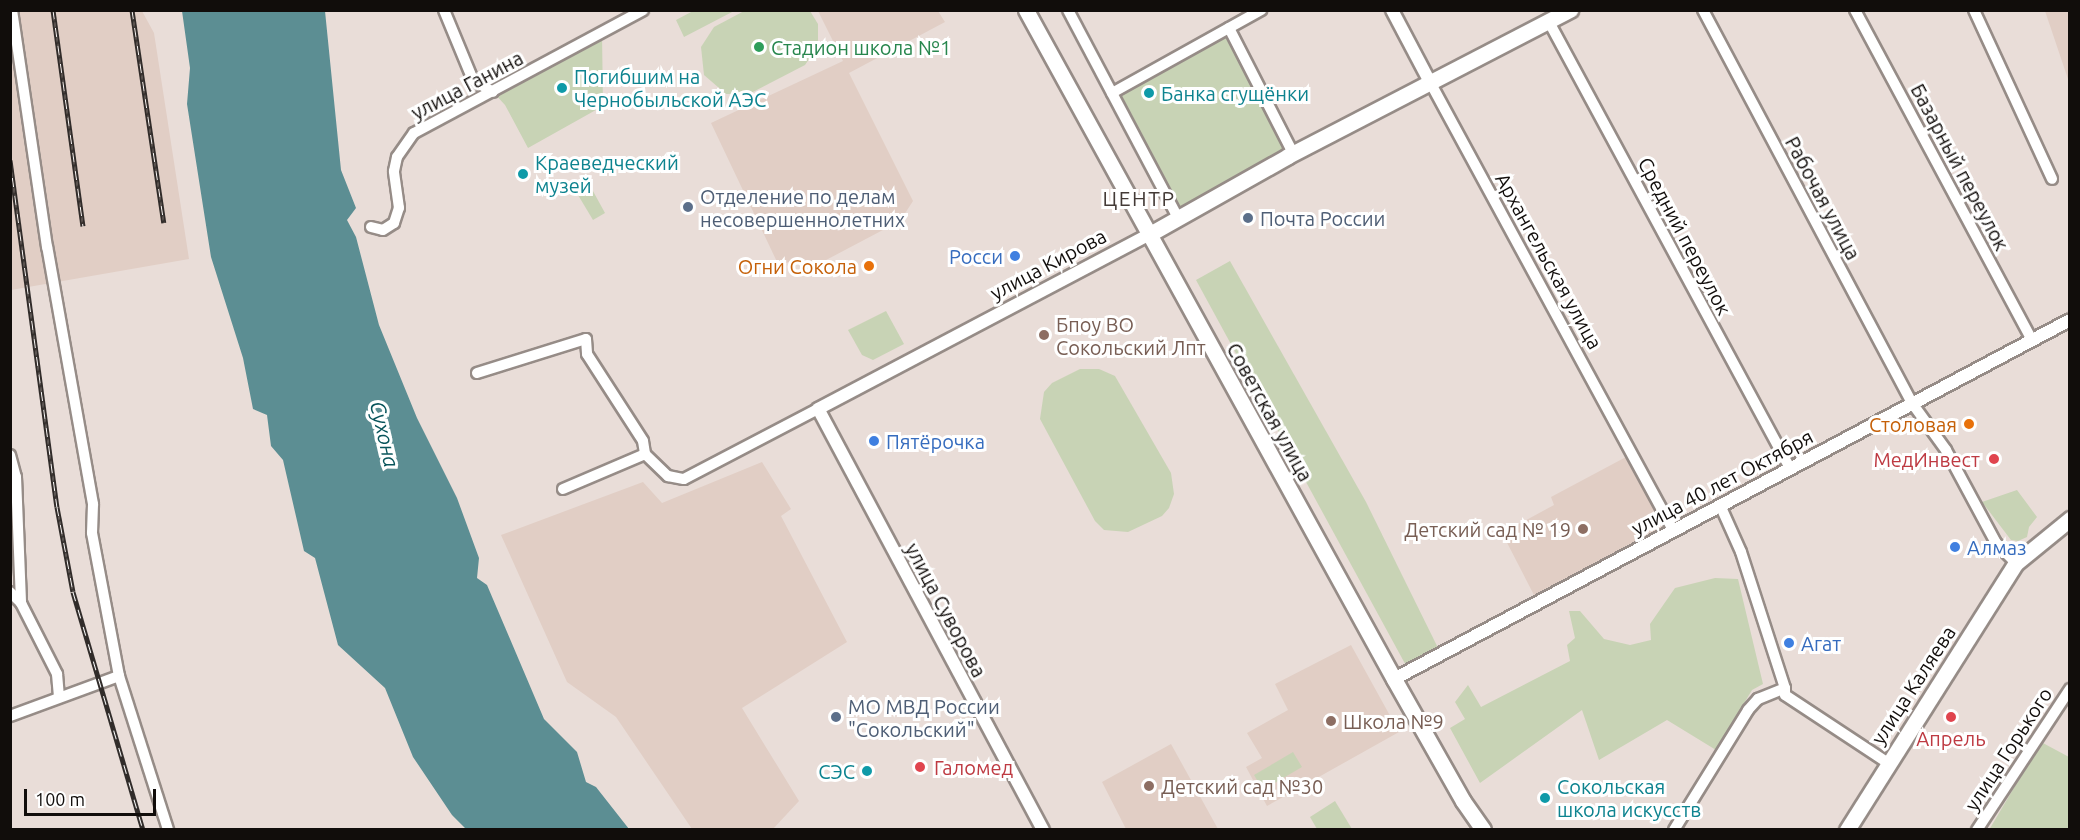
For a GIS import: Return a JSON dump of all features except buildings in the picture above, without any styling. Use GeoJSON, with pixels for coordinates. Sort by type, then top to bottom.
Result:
{"type":"FeatureCollection","features":[{"type":"Feature","properties":{"kind":"main road","name":"Советская улица"},"geometry":{"type":"LineString","coordinates":[[1026,10],[1394,679],[1462,801],[1483,830]]}},
{"type":"Feature","properties":{"kind":"main road","name":"улица Кирова"},"geometry":{"type":"LineString","coordinates":[[1148,235],[1293,153],[1570,10]]}},
{"type":"Feature","properties":{"kind":"main road","name":"улица Каляева"},"geometry":{"type":"LineString","coordinates":[[1846,830],[2016,563],[2070,519]]}},
{"type":"Feature","properties":{"kind":"street"},"geometry":{"type":"LineString","coordinates":[[12,10],[47,247],[93,504],[94,543],[119,676],[168,830]]}},
{"type":"Feature","properties":{"kind":"street"},"geometry":{"type":"LineString","coordinates":[[444,10],[473,80],[493,92]]}},
{"type":"Feature","properties":{"kind":"street","name":"улица Ганина"},"geometry":{"type":"LineString","coordinates":[[371,227],[383,230],[394,223],[399,208],[394,171],[397,157],[407,138],[644,10]]}},
{"type":"Feature","properties":{"kind":"street"},"geometry":{"type":"LineString","coordinates":[[1068,10],[1178,218]]}},
{"type":"Feature","properties":{"kind":"street"},"geometry":{"type":"LineString","coordinates":[[1112,93],[1261,10]]}},
{"type":"Feature","properties":{"kind":"street","name":"Архангельская улица"},"geometry":{"type":"LineString","coordinates":[[1392,10],[1673,530]]}},
{"type":"Feature","properties":{"kind":"street","name":"Рабочая улица"},"geometry":{"type":"LineString","coordinates":[[1703,10],[1912,403],[1946,450],[1996,543],[2016,563]]}},
{"type":"Feature","properties":{"kind":"street","name":"Базарный переулок"},"geometry":{"type":"LineString","coordinates":[[1855,10],[2032,340]]}},
{"type":"Feature","properties":{"kind":"street"},"geometry":{"type":"LineString","coordinates":[[1974,10],[2052,178]]}},
{"type":"Feature","properties":{"kind":"street","name":"Средний переулок"},"geometry":{"type":"LineString","coordinates":[[1549,22],[1790,468]]}},
{"type":"Feature","properties":{"kind":"street"},"geometry":{"type":"LineString","coordinates":[[1229,28],[1293,153]]}},
{"type":"Feature","properties":{"kind":"street","name":"улица Кирова"},"geometry":{"type":"LineString","coordinates":[[645,454],[668,476],[684,478],[1148,235]]}},
{"type":"Feature","properties":{"kind":"street","name":"улица 40 лет Октября"},"geometry":{"type":"LineString","coordinates":[[1394,679],[2070,320]]}},
{"type":"Feature","properties":{"kind":"street"},"geometry":{"type":"LineString","coordinates":[[477,373],[586,339],[587,354],[644,441],[645,454],[563,489]]}},
{"type":"Feature","properties":{"kind":"street","name":"улица Суворова"},"geometry":{"type":"LineString","coordinates":[[818,409],[1043,830]]}},
{"type":"Feature","properties":{"kind":"street"},"geometry":{"type":"LineString","coordinates":[[10,455],[16,477],[21,603]]}},
{"type":"Feature","properties":{"kind":"street"},"geometry":{"type":"LineString","coordinates":[[1720,505],[1741,552],[1785,694],[1888,763]]}},
{"type":"Feature","properties":{"kind":"street"},"geometry":{"type":"LineString","coordinates":[[10,592],[21,603],[57,674],[59,697]]}},
{"type":"Feature","properties":{"kind":"street"},"geometry":{"type":"LineString","coordinates":[[10,716],[119,676]]}},
{"type":"Feature","properties":{"kind":"street"},"geometry":{"type":"LineString","coordinates":[[1674,830],[1748,710],[1758,699],[1785,688]]}},
{"type":"Feature","properties":{"kind":"street","name":"улица Горького"},"geometry":{"type":"LineString","coordinates":[[1977,830],[2070,689]]}},
{"type":"Feature","properties":{"kind":"shaded area"},"geometry":{"type":"Polygon","coordinates":[[[10,11],[142,11],[154,33],[189,259],[11,290],[10,11]]]}},
{"type":"Feature","properties":{"kind":"shaded area"},"geometry":{"type":"Polygon","coordinates":[[[818,11],[938,11],[945,22],[849,73],[913,201],[900,221],[809,269],[796,259],[779,266],[711,123],[843,61],[818,11]]]}},
{"type":"Feature","properties":{"kind":"shaded area"},"geometry":{"type":"Polygon","coordinates":[[[2045,11],[2069,11],[2069,82],[2045,11]]]}},
{"type":"Feature","properties":{"kind":"shaded area","name":"Детский сад № 19"},"geometry":{"type":"Polygon","coordinates":[[[1626,457],[1664,526],[1534,595],[1502,533],[1554,505],[1551,497],[1626,457]]]}},
{"type":"Feature","properties":{"kind":"shaded area"},"geometry":{"type":"Polygon","coordinates":[[[762,462],[791,509],[781,516],[847,642],[742,708],[799,801],[773,829],[692,829],[616,717],[567,682],[501,535],[643,482],[662,503],[762,462]]]}},
{"type":"Feature","properties":{"kind":"shaded area","name":"Школа №9"},"geometry":{"type":"Polygon","coordinates":[[[1351,645],[1399,732],[1267,806],[1246,767],[1262,758],[1247,733],[1288,710],[1275,684],[1351,645]]]}},
{"type":"Feature","properties":{"kind":"shaded area","name":"Детский сад №30"},"geometry":{"type":"Polygon","coordinates":[[[1171,744],[1218,829],[1126,829],[1102,782],[1171,744]]]}},
{"type":"Feature","properties":{"kind":"green space"},"geometry":{"type":"Polygon","coordinates":[[[746,10],[810,11],[818,24],[818,46],[805,65],[749,94],[726,94],[704,75],[701,47],[714,27],[746,10]]]}},
{"type":"Feature","properties":{"kind":"green space"},"geometry":{"type":"Polygon","coordinates":[[[693,11],[734,11],[684,37],[676,20],[693,11]]]}},
{"type":"Feature","properties":{"kind":"green space"},"geometry":{"type":"Polygon","coordinates":[[[602,33],[603,106],[528,148],[505,105],[493,92],[602,33]]]}},
{"type":"Feature","properties":{"kind":"green space"},"geometry":{"type":"Polygon","coordinates":[[[1229,33],[1287,151],[1181,211],[1119,93],[1229,33]]]}},
{"type":"Feature","properties":{"kind":"green space"},"geometry":{"type":"Polygon","coordinates":[[[588,182],[605,213],[593,220],[575,190],[588,182]]]}},
{"type":"Feature","properties":{"kind":"green space"},"geometry":{"type":"Polygon","coordinates":[[[1230,261],[1366,502],[1441,654],[1409,671],[1196,280],[1230,261]]]}},
{"type":"Feature","properties":{"kind":"green space"},"geometry":{"type":"Polygon","coordinates":[[[886,311],[904,344],[873,360],[862,355],[848,330],[886,311]]]}},
{"type":"Feature","properties":{"kind":"green space"},"geometry":{"type":"Polygon","coordinates":[[[1080,369],[1099,369],[1115,376],[1171,473],[1174,494],[1169,508],[1162,516],[1128,532],[1104,530],[1095,521],[1040,419],[1044,392],[1052,383],[1080,369]]]}},
{"type":"Feature","properties":{"kind":"green space"},"geometry":{"type":"Polygon","coordinates":[[[2017,490],[2037,517],[2029,527],[2027,537],[2018,541],[2011,540],[1982,502],[2017,490]]]}},
{"type":"Feature","properties":{"kind":"green space"},"geometry":{"type":"Polygon","coordinates":[[[1715,578],[1738,579],[1763,684],[1752,690],[1716,750],[1667,720],[1599,760],[1582,710],[1480,783],[1450,728],[1465,719],[1455,702],[1468,685],[1481,707],[1570,661],[1567,645],[1575,638],[1569,611],[1580,611],[1604,639],[1630,645],[1651,640],[1650,624],[1675,588],[1715,578]]]}},
{"type":"Feature","properties":{"kind":"green space"},"geometry":{"type":"Polygon","coordinates":[[[2041,742],[2069,757],[2069,829],[1989,830],[2041,742]]]}},
{"type":"Feature","properties":{"kind":"green space"},"geometry":{"type":"Polygon","coordinates":[[[1293,752],[1302,767],[1263,790],[1254,775],[1293,752]]]}},
{"type":"Feature","properties":{"kind":"green space"},"geometry":{"type":"Polygon","coordinates":[[[1335,801],[1352,829],[1317,829],[1310,817],[1335,801]]]}},
{"type":"Feature","properties":{"kind":"water","name":"Сухона"},"geometry":{"type":"Polygon","coordinates":[[[182,11],[325,11],[341,170],[356,208],[347,220],[356,237],[379,325],[417,418],[457,498],[479,558],[477,578],[487,585],[544,719],[577,752],[586,782],[596,787],[629,829],[466,829],[452,815],[413,757],[385,688],[338,645],[315,558],[304,551],[283,460],[271,446],[267,415],[253,409],[243,358],[211,257],[187,104],[190,68],[182,11]]]}},
{"type":"Feature","properties":{"kind":"railway"},"geometry":{"type":"LineString","coordinates":[[53,10],[83,226]]}},
{"type":"Feature","properties":{"kind":"railway"},"geometry":{"type":"LineString","coordinates":[[132,10],[164,223]]}},
{"type":"Feature","properties":{"kind":"railway"},"geometry":{"type":"LineString","coordinates":[[10,160],[57,507],[73,592],[143,830]]}},
{"type":"Feature","properties":{"kind":"place","name":"Стадион школа №1"},"geometry":{"type":"Point","coordinates":[759,47]}},
{"type":"Feature","properties":{"kind":"place","name":"Погибшим на Чернобыльской АЭС"},"geometry":{"type":"Point","coordinates":[562,88]}},
{"type":"Feature","properties":{"kind":"place","name":"Банка сгущёнки"},"geometry":{"type":"Point","coordinates":[1149,93]}},
{"type":"Feature","properties":{"kind":"place","name":"Краеведческий музей"},"geometry":{"type":"Point","coordinates":[523,174]}},
{"type":"Feature","properties":{"kind":"place","name":"Отделение по делам несовершеннолетних"},"geometry":{"type":"Point","coordinates":[688,207]}},
{"type":"Feature","properties":{"kind":"place","name":"Почта России"},"geometry":{"type":"Point","coordinates":[1248,218]}},
{"type":"Feature","properties":{"kind":"place","name":"Росси"},"geometry":{"type":"Point","coordinates":[1015,256]}},
{"type":"Feature","properties":{"kind":"place","name":"Огни Сокола"},"geometry":{"type":"Point","coordinates":[869,266]}},
{"type":"Feature","properties":{"kind":"place","name":"Бпоу ВО Сокольский Лпт"},"geometry":{"type":"Point","coordinates":[1044,335]}},
{"type":"Feature","properties":{"kind":"place","name":"Столовая"},"geometry":{"type":"Point","coordinates":[1969,424]}},
{"type":"Feature","properties":{"kind":"place","name":"Пятёрочка"},"geometry":{"type":"Point","coordinates":[874,441]}},
{"type":"Feature","properties":{"kind":"place","name":"МедИнвест"},"geometry":{"type":"Point","coordinates":[1994,459]}},
{"type":"Feature","properties":{"kind":"place","name":"Детский сад № 19"},"geometry":{"type":"Point","coordinates":[1583,529]}},
{"type":"Feature","properties":{"kind":"place","name":"Алмаз"},"geometry":{"type":"Point","coordinates":[1955,547]}},
{"type":"Feature","properties":{"kind":"place","name":"Агат"},"geometry":{"type":"Point","coordinates":[1789,643]}},
{"type":"Feature","properties":{"kind":"place","name":"МО МВД России \"Сокольский\""},"geometry":{"type":"Point","coordinates":[836,717]}},
{"type":"Feature","properties":{"kind":"place","name":"Апрель"},"geometry":{"type":"Point","coordinates":[1951,717]}},
{"type":"Feature","properties":{"kind":"place","name":"Школа №9"},"geometry":{"type":"Point","coordinates":[1331,721]}},
{"type":"Feature","properties":{"kind":"place","name":"Галомед"},"geometry":{"type":"Point","coordinates":[920,767]}},
{"type":"Feature","properties":{"kind":"place","name":"СЭС"},"geometry":{"type":"Point","coordinates":[867,771]}},
{"type":"Feature","properties":{"kind":"place","name":"Детский сад №30"},"geometry":{"type":"Point","coordinates":[1149,786]}},
{"type":"Feature","properties":{"kind":"place","name":"Сокольская школа искусств"},"geometry":{"type":"Point","coordinates":[1545,798]}},
{"type":"Feature","properties":{"kind":"district","name":"ЦЕНТР"},"geometry":{"type":"Point","coordinates":[1139,198]}}]}
